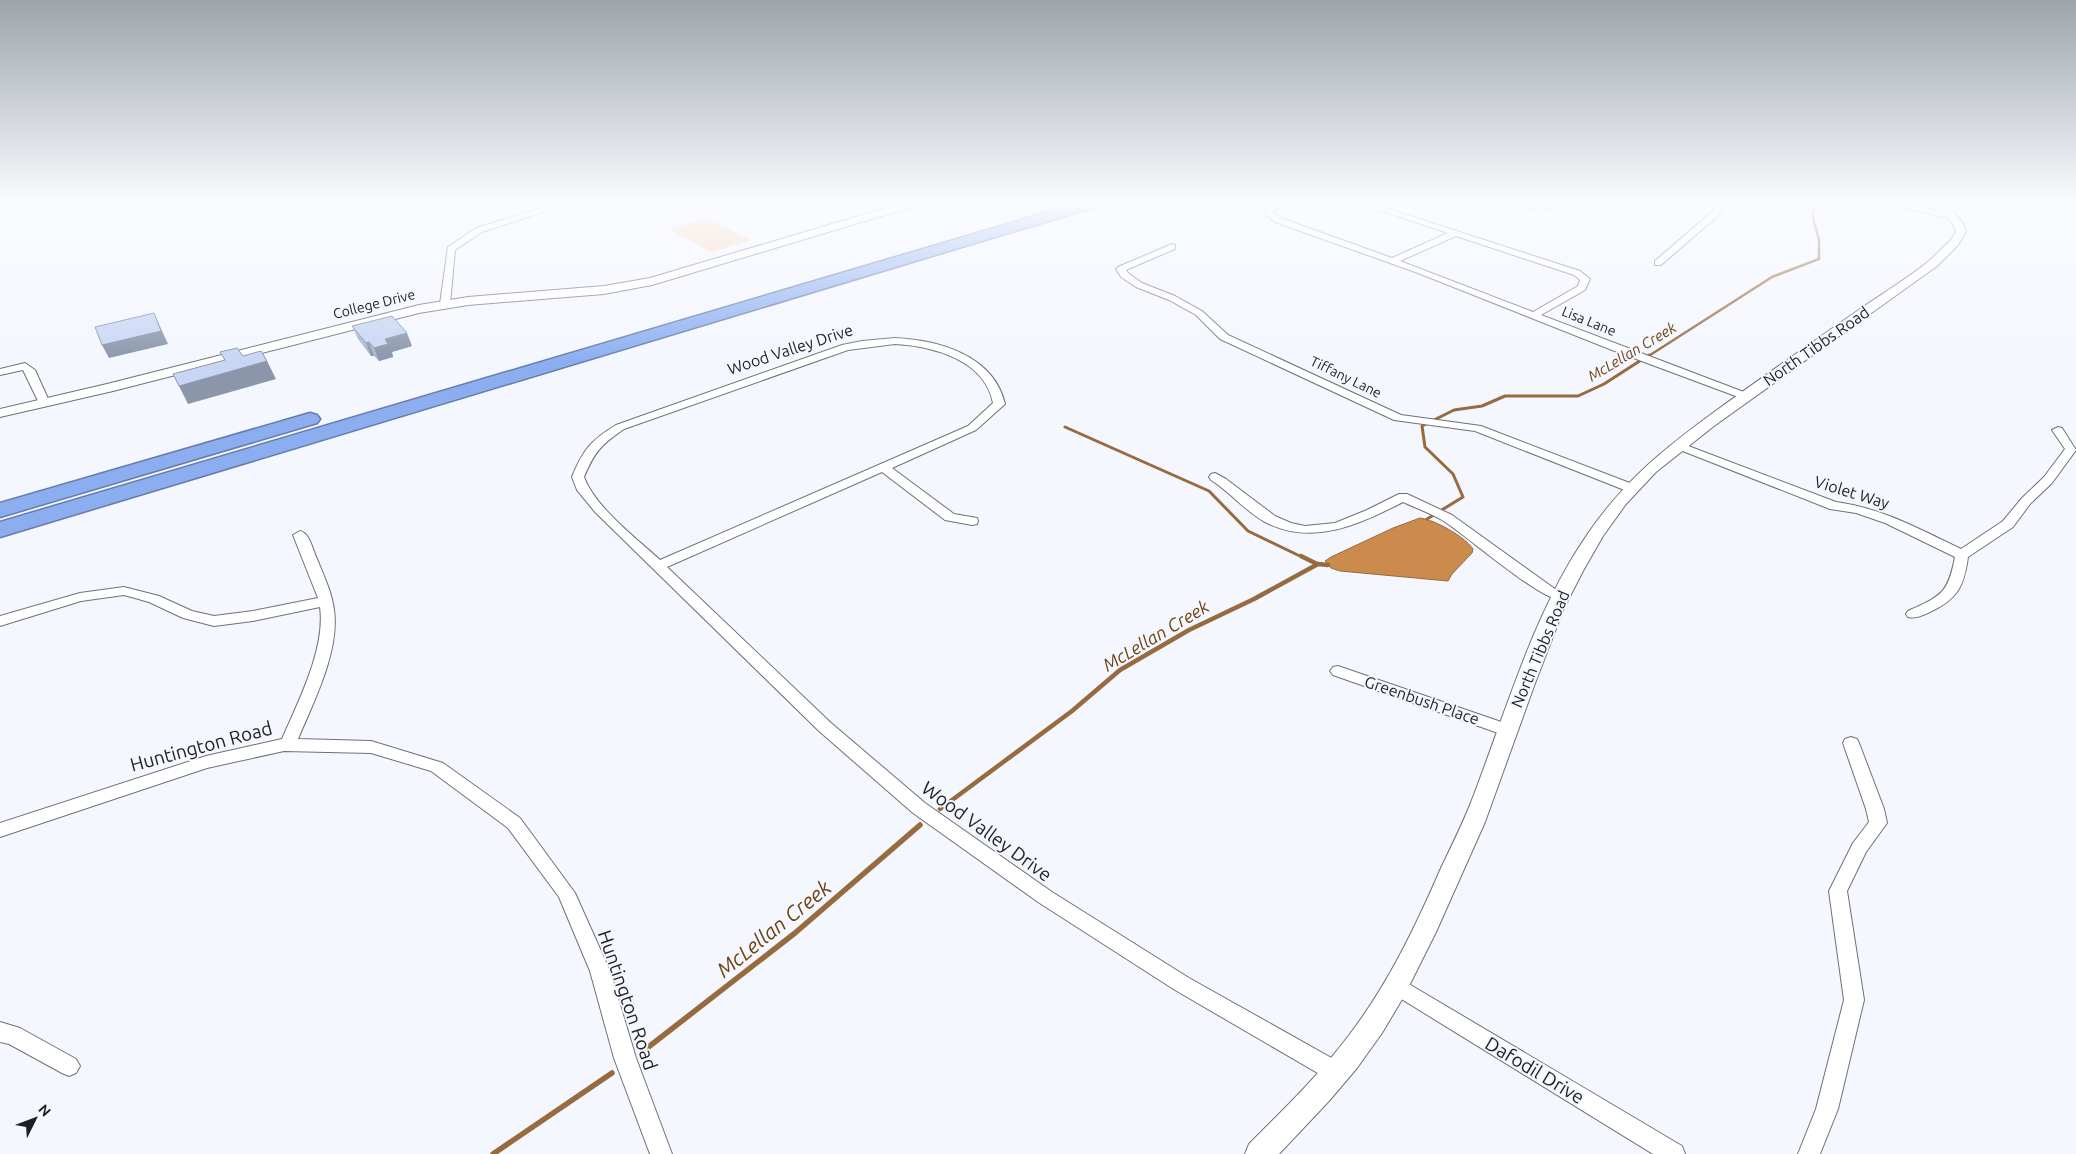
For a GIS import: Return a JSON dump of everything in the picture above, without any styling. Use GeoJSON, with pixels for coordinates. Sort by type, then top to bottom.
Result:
{"type":"FeatureCollection","features":[{"type":"Feature","properties":{"kind":"highway"},"geometry":{"type":"LineString","coordinates":[[0,510],[874,255]]}},
{"type":"Feature","properties":{"kind":"highway"},"geometry":{"type":"LineString","coordinates":[[0,530],[920,255]]}},
{"type":"Feature","properties":{"kind":"street"},"geometry":{"type":"LineString","coordinates":[[445,304],[450,255]]}},
{"type":"Feature","properties":{"kind":"street","name":"College Drive"},"geometry":{"type":"LineString","coordinates":[[0,413],[373,320],[445,304],[579,293],[643,283],[738,255]]}},
{"type":"Feature","properties":{"kind":"street","name":"Tiffany Lane"},"geometry":{"type":"LineString","coordinates":[[1152,255],[1128,264],[1121,269],[1124,275],[1139,285],[1172,298],[1199,313],[1224,337],[1398,418],[1477,428],[1631,488]]}},
{"type":"Feature","properties":{"kind":"street","name":"Lisa Lane"},"geometry":{"type":"LineString","coordinates":[[1375,255],[1745,396]]}},
{"type":"Feature","properties":{"kind":"street"},"geometry":{"type":"LineString","coordinates":[[1392,261],[1406,255]]}},
{"type":"Feature","properties":{"kind":"street","name":"Lisa Lane"},"geometry":{"type":"LineString","coordinates":[[1522,255],[1577,273],[1585,279],[1582,288],[1534,315]]}},
{"type":"Feature","properties":{"kind":"street"},"geometry":{"type":"LineString","coordinates":[[1658,263],[1667,255]]}},
{"type":"Feature","properties":{"kind":"street","name":"North Tibbs Road"},"geometry":{"type":"LineString","coordinates":[[1259,1154],[1304,1109],[1336,1072],[1372,1026],[1396,986],[1425,932],[1481,804],[1507,730],[1559,597],[1605,520],[1631,488],[1656,463],[1745,396],[1920,273],[1942,255]]}},
{"type":"Feature","properties":{"kind":"street","name":"Wood Valley Drive"},"geometry":{"type":"LineString","coordinates":[[659,565],[931,447],[978,424],[999,404],[992,380],[964,359],[944,348],[928,344],[889,340],[871,341],[846,347],[799,362],[620,428],[600,440],[586,458],[578,477],[583,490],[599,509],[659,565],[824,727],[919,808],[1045,898],[1158,969],[1336,1072]]}},
{"type":"Feature","properties":{"kind":"street"},"geometry":{"type":"LineString","coordinates":[[0,372],[25,366],[30,370],[44,403]]}},
{"type":"Feature","properties":{"kind":"street"},"geometry":{"type":"LineString","coordinates":[[1913,614],[1941,602],[1954,590],[1962,555],[2008,524],[2026,501],[2048,480],[2071,448],[2058,430]]}},
{"type":"Feature","properties":{"kind":"street","name":"Violet Way"},"geometry":{"type":"LineString","coordinates":[[1679,446],[1834,506],[1858,509],[1890,520],[1962,555]]}},
{"type":"Feature","properties":{"kind":"street"},"geometry":{"type":"LineString","coordinates":[[883,467],[950,517],[972,521]]}},
{"type":"Feature","properties":{"kind":"street"},"geometry":{"type":"LineString","coordinates":[[1215,477],[1232,488],[1268,518],[1288,528],[1301,531],[1348,523],[1370,515],[1403,497],[1446,518],[1536,583],[1559,597]]}},
{"type":"Feature","properties":{"kind":"street"},"geometry":{"type":"LineString","coordinates":[[288,745],[320,662],[328,619],[325,601],[300,535]]}},
{"type":"Feature","properties":{"kind":"street"},"geometry":{"type":"LineString","coordinates":[[0,621],[80,597],[124,591],[154,598],[188,615],[214,621],[253,616],[325,601]]}},
{"type":"Feature","properties":{"kind":"street","name":"Greenbush Place"},"geometry":{"type":"LineString","coordinates":[[1338,671],[1507,730]]}},
{"type":"Feature","properties":{"kind":"street"},"geometry":{"type":"LineString","coordinates":[[1809,1154],[1827,1109],[1854,1000],[1838,892],[1859,848],[1878,823],[1875,809],[1851,743]]}},
{"type":"Feature","properties":{"kind":"street","name":"Huntington Road"},"geometry":{"type":"LineString","coordinates":[[0,830],[206,762],[288,745],[371,747],[437,768],[514,823],[566,893],[600,971],[626,1058],[661,1154]]}},
{"type":"Feature","properties":{"kind":"street","name":"Dafodil Drive"},"geometry":{"type":"LineString","coordinates":[[1396,986],[1674,1154]]}},
{"type":"Feature","properties":{"kind":"street"},"geometry":{"type":"LineString","coordinates":[[0,1032],[13,1034],[69,1066]]}},
{"type":"Feature","properties":{"kind":"shaded area"},"geometry":{"type":"Polygon","coordinates":[[[1420,518],[1449,529],[1473,549],[1472,553],[1452,574],[1448,581],[1340,571],[1331,568],[1325,561],[1393,528],[1420,518]]]}},
{"type":"Feature","properties":{"kind":"building"},"geometry":{"type":"Polygon","coordinates":[[[154,313],[161,331],[102,345],[95,327],[154,313]]]}},
{"type":"Feature","properties":{"kind":"building"},"geometry":{"type":"Polygon","coordinates":[[[392,316],[407,333],[385,339],[388,344],[374,348],[369,342],[366,343],[352,326],[392,316]]]}},
{"type":"Feature","properties":{"kind":"building"},"geometry":{"type":"Polygon","coordinates":[[[237,348],[243,356],[261,351],[267,361],[179,386],[173,374],[225,360],[220,352],[237,348]]]}},
{"type":"Feature","properties":{"kind":"waterway","name":"McLellan Creek"},"geometry":{"type":"LineString","coordinates":[[1647,357],[1772,277],[1819,259],[1819,255]]}},
{"type":"Feature","properties":{"kind":"waterway","name":"McLellan Creek"},"geometry":{"type":"LineString","coordinates":[[1427,519],[1463,497],[1453,474],[1425,447],[1422,426],[1454,410],[1482,406],[1505,396],[1578,396],[1604,384],[1649,355]]}},
{"type":"Feature","properties":{"kind":"waterway"},"geometry":{"type":"LineString","coordinates":[[1065,427],[1209,491],[1248,531],[1304,558]]}},
{"type":"Feature","properties":{"kind":"waterway"},"geometry":{"type":"LineString","coordinates":[[1301,556],[1317,564]]}},
{"type":"Feature","properties":{"kind":"waterway","name":"McLellan Creek"},"geometry":{"type":"LineString","coordinates":[[940,809],[1072,711],[1120,670],[1189,630],[1254,599],[1318,564],[1328,565]]}},
{"type":"Feature","properties":{"kind":"waterway","name":"McLellan Creek"},"geometry":{"type":"LineString","coordinates":[[642,1052],[795,933],[920,825]]}},
{"type":"Feature","properties":{"kind":"waterway","name":"McLellan Creek"},"geometry":{"type":"LineString","coordinates":[[493,1154],[612,1073]]}}]}
